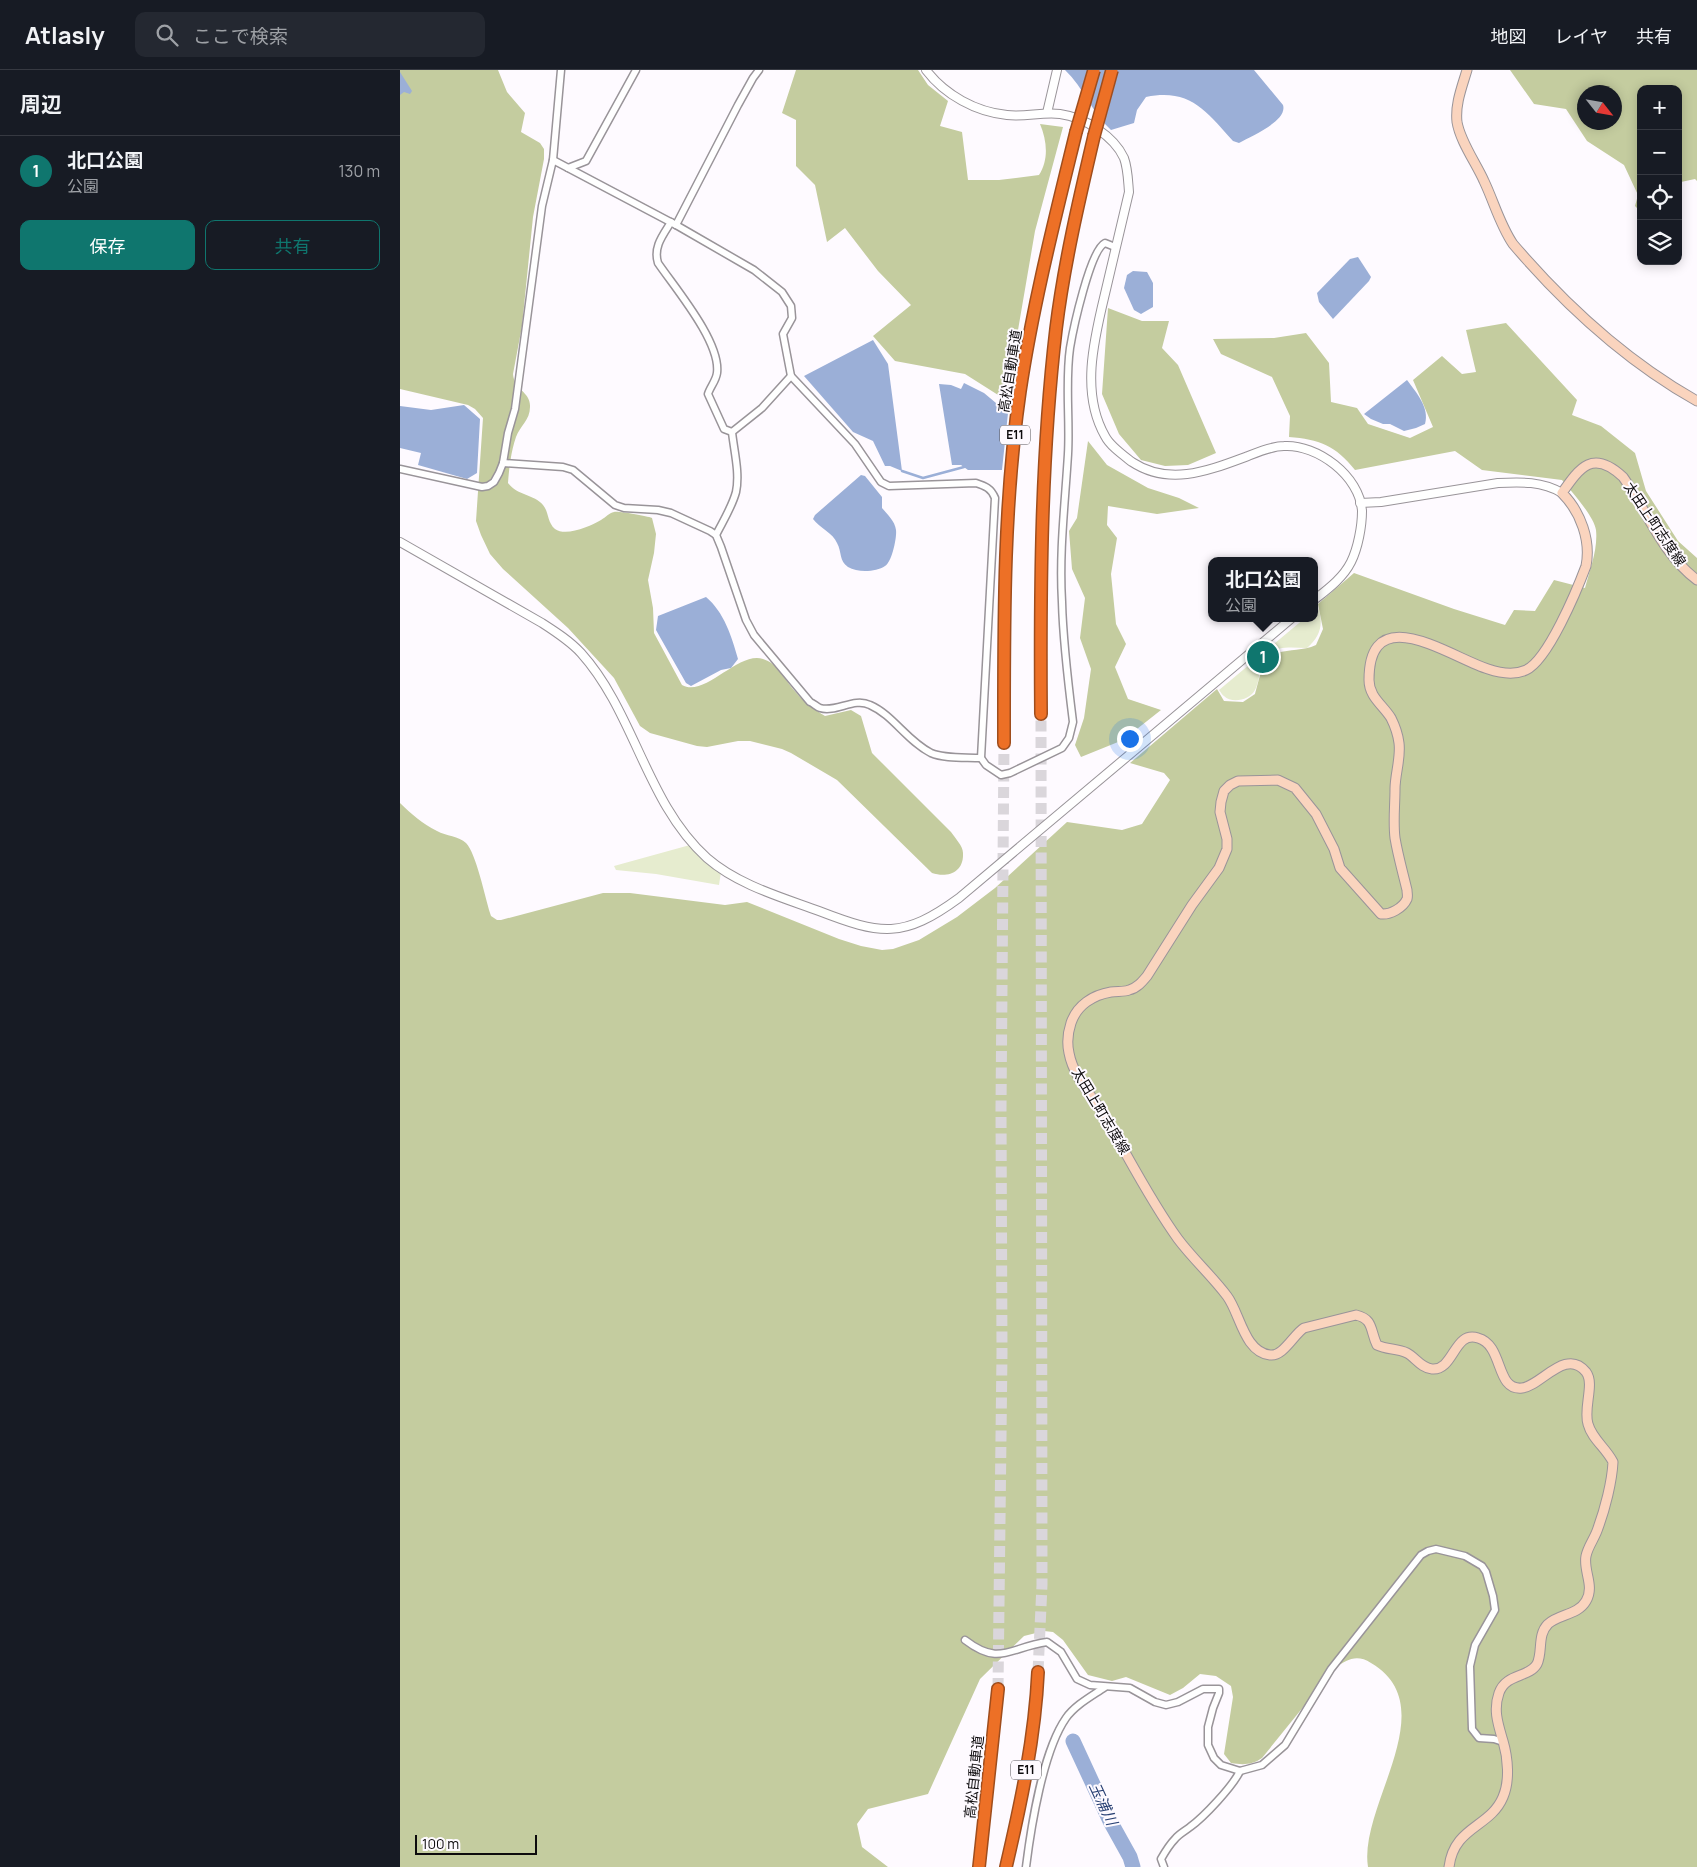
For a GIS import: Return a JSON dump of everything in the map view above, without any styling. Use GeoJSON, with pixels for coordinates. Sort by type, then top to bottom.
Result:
{"type":"FeatureCollection","features":[{"type":"Feature","properties":{"kind":"highway","name":"高松自動車道"},"geometry":{"type":"LineString","coordinates":[[1004,743],[1008,505],[1020,392],[1039,286],[1076,132],[1094,70]]}},
{"type":"Feature","properties":{"kind":"highway","name":"E11"},"geometry":{"type":"LineString","coordinates":[[1041,714],[1040,597],[1048,403],[1056,327],[1070,239],[1094,136],[1112,70]]}},
{"type":"Feature","properties":{"kind":"highway","name":"E11"},"geometry":{"type":"LineString","coordinates":[[1006,1867],[1020,1804],[1037,1692],[1038,1672]]}},
{"type":"Feature","properties":{"kind":"highway","name":"高松自動車道"},"geometry":{"type":"LineString","coordinates":[[979,1867],[998,1689]]}},
{"type":"Feature","properties":{"kind":"main road"},"geometry":{"type":"LineString","coordinates":[[1467,70],[1458,105],[1459,132],[1485,183],[1506,234],[1513,244],[1606,340],[1646,369],[1697,401]]}},
{"type":"Feature","properties":{"kind":"main road","name":"太田上町志度線"},"geometry":{"type":"LineString","coordinates":[[1449,1867],[1456,1845],[1464,1835],[1495,1810],[1502,1800],[1506,1789],[1508,1778],[1503,1742],[1497,1726],[1496,1714],[1499,1691],[1505,1682],[1531,1670],[1536,1665],[1541,1640],[1547,1625],[1578,1609],[1586,1601],[1589,1590],[1585,1559],[1587,1550],[1602,1519],[1613,1472],[1613,1462],[1592,1435],[1588,1424],[1586,1401],[1590,1380],[1586,1372],[1579,1366],[1563,1365],[1554,1369],[1529,1387],[1520,1389],[1512,1386],[1502,1375],[1496,1354],[1492,1348],[1478,1338],[1470,1337],[1462,1340],[1446,1363],[1439,1368],[1426,1368],[1406,1353],[1383,1348],[1378,1345],[1369,1322],[1364,1317],[1356,1315],[1304,1328],[1297,1332],[1282,1351],[1277,1354],[1268,1355],[1258,1349],[1245,1333],[1229,1297],[1179,1241],[1164,1220],[1101,1111],[1076,1073],[1069,1054],[1068,1039],[1071,1023],[1082,1005],[1090,999],[1100,994],[1129,990],[1138,985],[1146,976],[1192,905],[1219,868],[1227,849],[1227,839],[1220,812],[1221,802],[1224,791],[1238,781],[1278,780],[1295,788],[1316,814],[1334,849],[1340,868],[1381,914],[1397,910],[1407,899],[1407,890],[1395,837],[1395,786],[1400,745],[1391,718],[1371,691],[1369,681],[1374,650],[1388,638],[1398,637],[1432,644],[1489,670],[1515,673],[1527,670],[1536,663],[1544,654],[1560,623],[1580,581],[1588,557],[1585,532],[1570,501],[1562,493],[1581,467],[1597,463],[1615,469],[1630,487],[1666,546],[1682,567],[1697,580]]}},
{"type":"Feature","properties":{"kind":"street"},"geometry":{"type":"LineString","coordinates":[[400,469],[482,487],[494,482],[503,463],[516,400],[542,206],[554,160],[561,70]]}},
{"type":"Feature","properties":{"kind":"street"},"geometry":{"type":"LineString","coordinates":[[568,168],[586,162],[636,70]]}},
{"type":"Feature","properties":{"kind":"street"},"geometry":{"type":"LineString","coordinates":[[732,432],[724,428],[708,394],[717,371],[713,348],[705,332],[655,255],[656,249],[674,223],[759,70]]}},
{"type":"Feature","properties":{"kind":"street"},"geometry":{"type":"LineString","coordinates":[[926,70],[939,86],[977,108],[1008,115],[1062,114],[1083,121],[1113,142],[1124,158],[1129,192],[1094,342],[1093,397],[1099,424],[1106,438],[1125,456],[1138,465],[1154,472],[1172,475],[1199,474],[1258,452],[1284,446],[1301,448],[1317,453],[1329,460],[1355,488],[1362,510],[1358,537],[1351,562],[1342,576],[1318,597]]}},
{"type":"Feature","properties":{"kind":"street"},"geometry":{"type":"LineString","coordinates":[[1046,113],[1057,70]]}},
{"type":"Feature","properties":{"kind":"street"},"geometry":{"type":"LineString","coordinates":[[554,160],[674,223],[754,270],[782,292],[791,306],[792,318],[783,334],[791,376],[855,444],[881,482],[889,486],[976,483],[988,487],[993,492],[996,498],[981,758],[986,765],[1001,775],[1010,773],[1062,748],[1069,738],[1073,722],[1062,602],[1062,533],[1068,454],[1070,351],[1075,321],[1094,256],[1100,245],[1105,243],[1115,247]]}},
{"type":"Feature","properties":{"kind":"street"},"geometry":{"type":"LineString","coordinates":[[732,432],[762,408],[791,376]]}},
{"type":"Feature","properties":{"kind":"street"},"geometry":{"type":"LineString","coordinates":[[716,535],[729,511],[736,492],[737,476],[732,432]]}},
{"type":"Feature","properties":{"kind":"street"},"geometry":{"type":"LineString","coordinates":[[503,463],[563,467],[573,470],[615,505],[624,508],[658,510],[671,513],[700,525],[716,535],[746,620],[754,635],[810,702],[820,708],[861,702],[870,704],[882,712],[912,740],[932,753],[981,758]]}},
{"type":"Feature","properties":{"kind":"street"},"geometry":{"type":"LineString","coordinates":[[1360,503],[1381,502],[1498,483],[1515,482],[1546,485],[1562,493]]}},
{"type":"Feature","properties":{"kind":"street"},"geometry":{"type":"LineString","coordinates":[[400,542],[542,623],[563,636],[580,652],[609,691],[657,789],[676,821],[694,844],[712,862],[750,885],[790,901],[850,923],[882,930],[908,927],[936,914],[959,898],[1287,622]]}},
{"type":"Feature","properties":{"kind":"street"},"geometry":{"type":"LineString","coordinates":[[965,1640],[991,1654],[1003,1654],[1047,1642],[1060,1652],[1077,1678],[1090,1685],[1130,1688],[1155,1702],[1166,1705],[1178,1702],[1203,1689],[1219,1689],[1208,1727],[1208,1745],[1214,1758],[1221,1765],[1240,1771],[1262,1766],[1285,1745],[1331,1669],[1421,1556],[1428,1550],[1436,1549],[1465,1556],[1482,1566],[1486,1572],[1493,1596],[1494,1610],[1475,1644],[1470,1666],[1471,1722],[1472,1729],[1479,1738],[1503,1742]]}},
{"type":"Feature","properties":{"kind":"street"},"geometry":{"type":"LineString","coordinates":[[1026,1867],[1029,1842],[1046,1764],[1056,1736],[1066,1717],[1076,1707],[1105,1687]]}},
{"type":"Feature","properties":{"kind":"street"},"geometry":{"type":"LineString","coordinates":[[1164,1867],[1161,1859],[1170,1845],[1208,1810],[1237,1778],[1240,1771]]}},
{"type":"Feature","properties":{"kind":"green space"},"geometry":{"type":"Polygon","coordinates":[[[400,70],[498,70],[507,92],[525,113],[521,132],[540,143],[544,149],[544,159],[533,217],[522,326],[513,374],[516,384],[530,402],[530,412],[514,442],[508,483],[516,490],[539,501],[545,508],[552,526],[560,531],[565,532],[585,528],[614,512],[652,518],[656,534],[648,580],[653,608],[654,633],[682,685],[691,687],[701,685],[743,662],[753,658],[763,659],[776,667],[804,701],[825,716],[851,710],[861,716],[872,753],[951,832],[963,850],[961,865],[954,872],[943,875],[932,873],[837,780],[791,753],[750,741],[738,741],[707,747],[697,746],[650,733],[640,726],[614,678],[568,628],[503,569],[490,554],[476,521],[483,418],[475,409],[468,405],[400,389],[400,70]]]}},
{"type":"Feature","properties":{"kind":"green space"},"geometry":{"type":"Polygon","coordinates":[[[796,70],[918,70],[928,85],[948,101],[940,126],[962,132],[968,180],[999,180],[1039,175],[1046,156],[1044,137],[1040,124],[1063,127],[1035,231],[1006,400],[965,374],[895,361],[873,336],[911,305],[878,271],[845,228],[827,242],[815,185],[796,166],[796,120],[782,113],[796,70]]]}},
{"type":"Feature","properties":{"kind":"green space"},"geometry":{"type":"Polygon","coordinates":[[[1510,70],[1697,70],[1697,181],[1695,179],[1682,182],[1682,85],[1637,85],[1637,193],[1624,165],[1587,141],[1580,130],[1622,130],[1622,85],[1577,85],[1577,126],[1566,109],[1534,104],[1510,70]]]}},
{"type":"Feature","properties":{"kind":"green space"},"geometry":{"type":"Polygon","coordinates":[[[1108,308],[1142,321],[1169,321],[1162,348],[1178,365],[1216,453],[1188,465],[1165,466],[1141,460],[1119,434],[1102,394],[1108,308]]]}},
{"type":"Feature","properties":{"kind":"green space"},"geometry":{"type":"Polygon","coordinates":[[[1506,323],[1577,400],[1572,415],[1601,426],[1635,453],[1646,491],[1678,541],[1697,558],[1697,1867],[1368,1867],[1368,1843],[1394,1759],[1400,1731],[1401,1705],[1392,1682],[1371,1663],[1357,1658],[1343,1663],[1334,1669],[1262,1758],[1251,1763],[1235,1764],[1231,1763],[1224,1754],[1233,1697],[1231,1686],[1216,1676],[1200,1674],[1183,1688],[1170,1695],[1126,1677],[1112,1681],[1088,1675],[1063,1640],[1053,1632],[1044,1631],[1024,1636],[980,1679],[928,1794],[868,1809],[857,1824],[862,1847],[888,1867],[400,1867],[400,803],[427,825],[466,843],[477,865],[491,916],[497,920],[603,893],[630,893],[725,905],[747,902],[839,939],[882,950],[893,949],[919,940],[957,917],[995,888],[1067,822],[1122,830],[1142,824],[1170,780],[1164,773],[1130,763],[1217,689],[1224,701],[1243,702],[1255,694],[1262,670],[1272,655],[1316,645],[1323,629],[1318,604],[1354,573],[1505,625],[1514,610],[1535,611],[1554,580],[1585,588],[1595,552],[1596,530],[1587,511],[1562,480],[1482,470],[1455,451],[1355,470],[1341,455],[1326,445],[1289,437],[1290,416],[1272,377],[1221,354],[1213,339],[1274,338],[1306,333],[1329,363],[1331,402],[1357,408],[1368,424],[1410,438],[1433,427],[1413,380],[1442,356],[1462,374],[1476,372],[1466,330],[1506,323]]]}},
{"type":"Feature","properties":{"kind":"green space"},"geometry":{"type":"Polygon","coordinates":[[[1088,441],[1107,465],[1148,488],[1179,498],[1199,508],[1157,514],[1108,506],[1107,525],[1117,538],[1111,574],[1116,624],[1126,644],[1115,667],[1128,699],[1161,710],[1123,740],[1081,757],[1075,745],[1084,718],[1091,669],[1080,638],[1085,598],[1072,569],[1069,531],[1077,518],[1088,441]]]}},
{"type":"Feature","properties":{"kind":"green space"},"geometry":{"type":"Polygon","coordinates":[[[1318,608],[1321,625],[1315,639],[1307,648],[1282,648],[1269,654],[1263,662],[1257,686],[1253,693],[1241,700],[1232,700],[1223,695],[1219,690],[1300,622],[1318,622],[1318,608]]]}},
{"type":"Feature","properties":{"kind":"green space"},"geometry":{"type":"Polygon","coordinates":[[[690,845],[721,872],[719,885],[656,874],[616,870],[614,866],[690,845]]]}},
{"type":"Feature","properties":{"kind":"water"},"geometry":{"type":"Polygon","coordinates":[[[1065,70],[1254,70],[1283,105],[1283,111],[1274,122],[1239,143],[1233,141],[1196,104],[1186,99],[1161,95],[1146,97],[1137,110],[1134,123],[1111,130],[1098,116],[1078,85],[1065,70]]]}},
{"type":"Feature","properties":{"kind":"water"},"geometry":{"type":"Polygon","coordinates":[[[400,72],[412,91],[410,94],[404,92],[400,95],[400,72]]]}},
{"type":"Feature","properties":{"kind":"water"},"geometry":{"type":"Polygon","coordinates":[[[1358,257],[1371,277],[1333,319],[1319,302],[1317,293],[1350,259],[1358,257]]]}},
{"type":"Feature","properties":{"kind":"water"},"geometry":{"type":"Polygon","coordinates":[[[1133,271],[1147,272],[1153,283],[1153,307],[1141,314],[1134,310],[1124,288],[1127,275],[1133,271]]]}},
{"type":"Feature","properties":{"kind":"water"},"geometry":{"type":"Polygon","coordinates":[[[873,340],[888,364],[902,471],[885,466],[873,441],[853,432],[804,376],[873,340]]]}},
{"type":"Feature","properties":{"kind":"water"},"geometry":{"type":"Polygon","coordinates":[[[1407,380],[1424,406],[1426,412],[1425,424],[1404,431],[1390,424],[1383,424],[1371,419],[1364,414],[1407,380]]]}},
{"type":"Feature","properties":{"kind":"water"},"geometry":{"type":"Polygon","coordinates":[[[964,383],[984,393],[1008,413],[1002,470],[968,470],[961,465],[952,465],[939,384],[951,385],[961,389],[964,383]]]}},
{"type":"Feature","properties":{"kind":"water"},"geometry":{"type":"Polygon","coordinates":[[[464,405],[480,419],[477,473],[467,479],[418,465],[421,453],[400,448],[400,406],[431,410],[464,405]]]}},
{"type":"Feature","properties":{"kind":"water"},"geometry":{"type":"Polygon","coordinates":[[[861,475],[865,476],[882,497],[882,508],[896,530],[894,549],[890,560],[888,564],[877,570],[857,570],[845,565],[835,539],[813,519],[815,515],[861,475]]]}},
{"type":"Feature","properties":{"kind":"water"},"geometry":{"type":"Polygon","coordinates":[[[706,597],[722,617],[738,659],[731,668],[721,670],[691,686],[686,683],[656,630],[658,616],[706,597]]]}},
{"type":"Feature","properties":{"kind":"waterway"},"geometry":{"type":"LineString","coordinates":[[902,471],[923,478],[964,467]]}},
{"type":"Feature","properties":{"kind":"waterway","name":"玉浦川"},"geometry":{"type":"LineString","coordinates":[[1073,1741],[1110,1821],[1130,1857],[1133,1867]]}},
{"type":"Feature","properties":{"kind":"tunnel"},"geometry":{"type":"LineString","coordinates":[[1038,1672],[1042,1585],[1041,714]]}},
{"type":"Feature","properties":{"kind":"tunnel"},"geometry":{"type":"LineString","coordinates":[[998,1689],[1002,1353],[1001,1109],[1004,743]]}},
{"type":"Feature","properties":{"kind":"place","name":"北口公園"},"geometry":{"type":"Point","coordinates":[1263,657]}}]}
